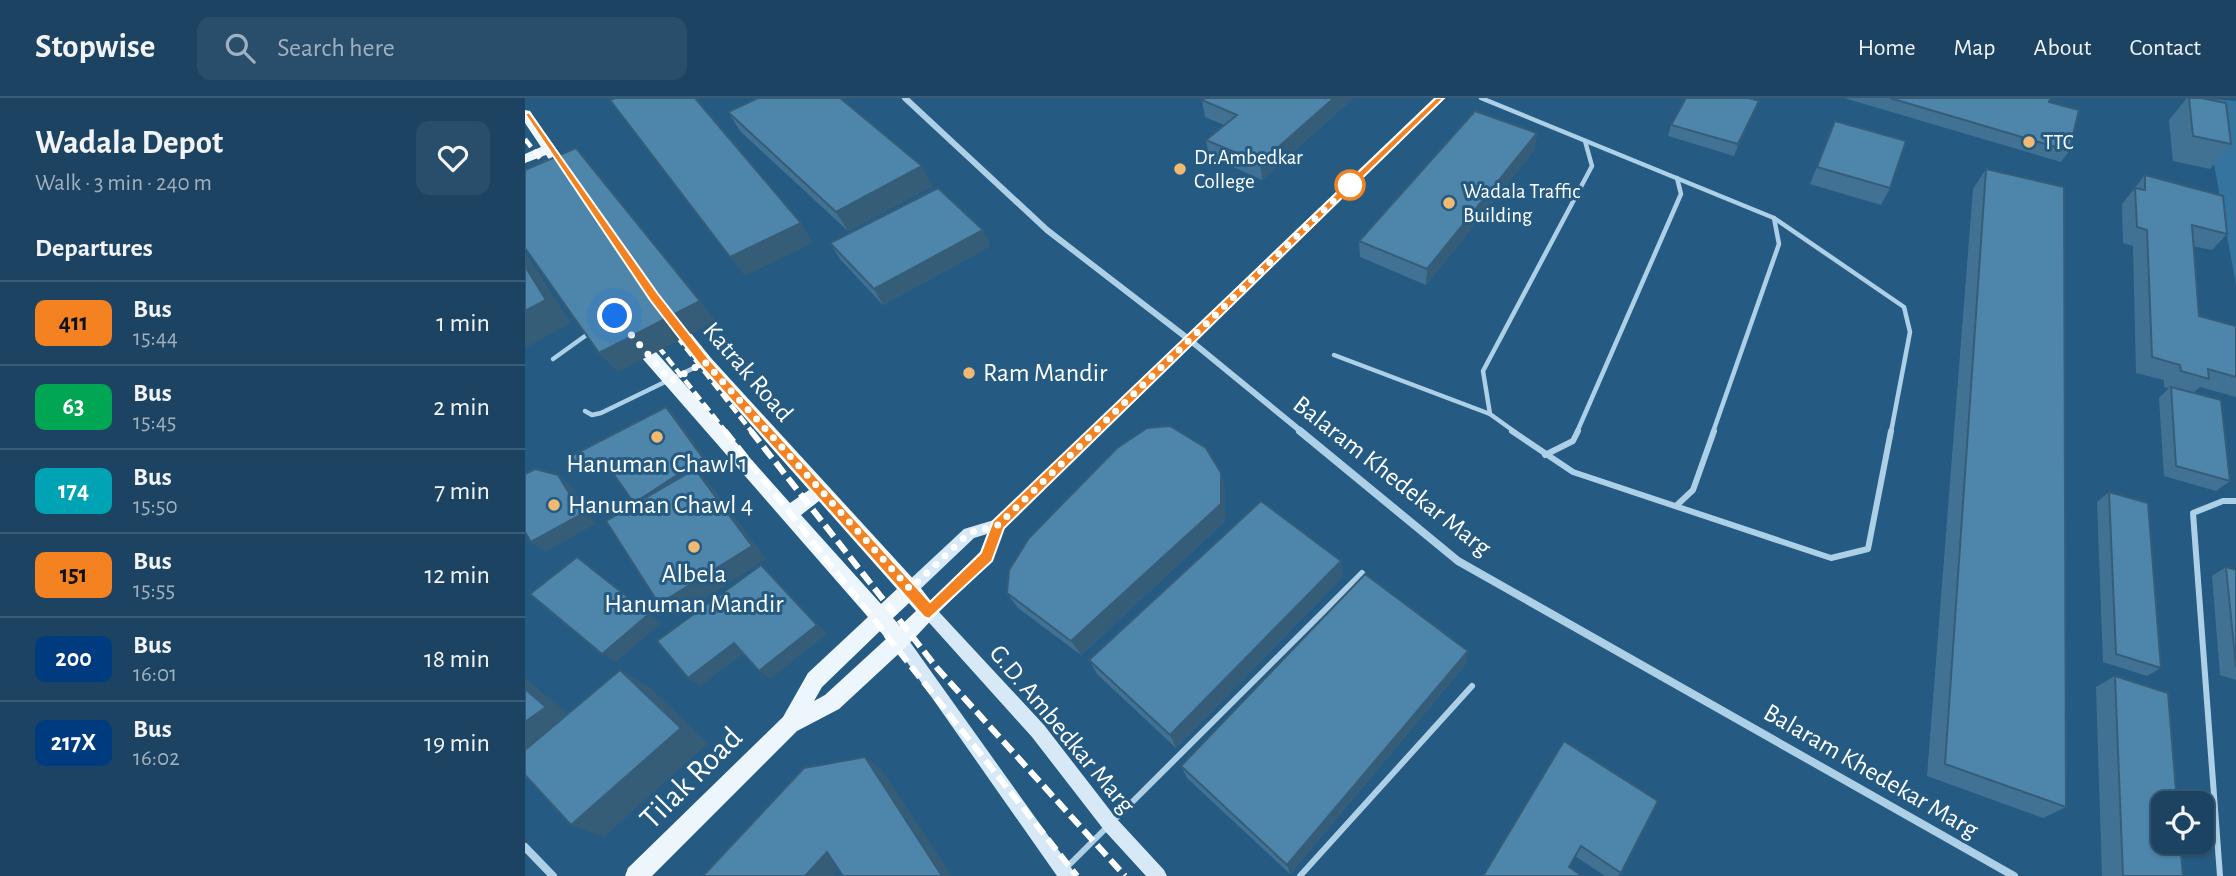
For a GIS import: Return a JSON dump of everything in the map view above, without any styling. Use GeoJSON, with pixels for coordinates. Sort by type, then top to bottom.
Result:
{"type":"FeatureCollection","features":[{"type":"Feature","properties":{"kind":"main road"},"geometry":{"type":"LineString","coordinates":[[929,612],[986,556],[998,525],[1440,98]]}},
{"type":"Feature","properties":{"kind":"main road"},"geometry":{"type":"LineString","coordinates":[[527,122],[579,191]]}},
{"type":"Feature","properties":{"kind":"main road"},"geometry":{"type":"LineString","coordinates":[[525,159],[548,149]]}},
{"type":"Feature","properties":{"kind":"main road","name":"Katrak Road"},"geometry":{"type":"LineString","coordinates":[[662,308],[705,362],[929,612]]}},
{"type":"Feature","properties":{"kind":"main road"},"geometry":{"type":"LineString","coordinates":[[623,326],[788,514],[882,616],[1066,873]]}},
{"type":"Feature","properties":{"kind":"main road"},"geometry":{"type":"LineString","coordinates":[[788,514],[820,491]]}},
{"type":"Feature","properties":{"kind":"main road"},"geometry":{"type":"LineString","coordinates":[[910,589],[969,533],[998,525]]}},
{"type":"Feature","properties":{"kind":"main road","name":"Tilak Road"},"geometry":{"type":"LineString","coordinates":[[636,876],[790,724],[815,680],[910,589]]}},
{"type":"Feature","properties":{"kind":"main road","name":"Tilak Road"},"geometry":{"type":"LineString","coordinates":[[790,724],[832,702],[929,612]]}},
{"type":"Feature","properties":{"kind":"main road","name":"G.D. Ambedkar Marg"},"geometry":{"type":"LineString","coordinates":[[929,612],[1038,731],[1109,824],[1158,876]]}},
{"type":"Feature","properties":{"kind":"street","name":"Balaram Khedekar Marg"},"geometry":{"type":"LineString","coordinates":[[905,98],[1047,230],[1191,341],[1458,561],[2014,876]]}},
{"type":"Feature","properties":{"kind":"street"},"geometry":{"type":"LineString","coordinates":[[525,847],[554,876]]}},
{"type":"Feature","properties":{"kind":"lane"},"geometry":{"type":"LineString","coordinates":[[1334,355],[1490,414],[1545,455],[1573,472],[1831,558],[1868,549],[1910,332],[1904,307],[1774,218],[1481,98]]}},
{"type":"Feature","properties":{"kind":"lane"},"geometry":{"type":"LineString","coordinates":[[1490,414],[1483,371],[1492,349],[1593,166],[1585,141]]}},
{"type":"Feature","properties":{"kind":"lane"},"geometry":{"type":"LineString","coordinates":[[1545,455],[1573,441],[1681,194],[1677,178]]}},
{"type":"Feature","properties":{"kind":"lane"},"geometry":{"type":"LineString","coordinates":[[1676,506],[1693,490],[1779,244],[1774,218]]}},
{"type":"Feature","properties":{"kind":"lane"},"geometry":{"type":"LineString","coordinates":[[553,359],[556,354],[594,330]]}},
{"type":"Feature","properties":{"kind":"lane"},"geometry":{"type":"LineString","coordinates":[[585,411],[592,415],[601,413],[705,362]]}},
{"type":"Feature","properties":{"kind":"lane"},"geometry":{"type":"LineString","coordinates":[[2220,876],[2193,513],[2223,501],[2236,501]]}},
{"type":"Feature","properties":{"kind":"lane"},"geometry":{"type":"LineString","coordinates":[[1066,873],[1109,824],[1363,573]]}},
{"type":"Feature","properties":{"kind":"lane"},"geometry":{"type":"LineString","coordinates":[[1300,876],[1472,686]]}},
{"type":"Feature","properties":{"kind":"shaded area"},"geometry":{"type":"Polygon","coordinates":[[[2202,98],[2236,101],[2236,285],[2202,98]]]}},
{"type":"Feature","properties":{"kind":"building"},"geometry":{"type":"Polygon","coordinates":[[[695,98],[801,223],[730,257],[610,100],[695,98]]]}},
{"type":"Feature","properties":{"kind":"building"},"geometry":{"type":"Polygon","coordinates":[[[758,98],[840,98],[922,166],[836,212],[728,112],[758,98]]]}},
{"type":"Feature","properties":{"kind":"building"},"geometry":{"type":"Polygon","coordinates":[[[1334,98],[1260,163],[1206,140],[1237,115],[1202,100],[1334,98]]]}},
{"type":"Feature","properties":{"kind":"building"},"geometry":{"type":"Polygon","coordinates":[[[1686,98],[1749,98],[1759,101],[1738,144],[1671,125],[1686,98]]]}},
{"type":"Feature","properties":{"kind":"building","name":"TTC"},"geometry":{"type":"Polygon","coordinates":[[[1890,98],[2050,98],[2049,102],[2079,110],[2069,151],[1890,98]]]}},
{"type":"Feature","properties":{"kind":"building"},"geometry":{"type":"Polygon","coordinates":[[[2189,98],[2226,103],[2231,144],[2193,136],[2189,98]]]}},
{"type":"Feature","properties":{"kind":"building","name":"Wadala Traffic Building"},"geometry":{"type":"Polygon","coordinates":[[[1475,111],[1537,133],[1427,269],[1359,241],[1475,111]]]}},
{"type":"Feature","properties":{"kind":"building"},"geometry":{"type":"Polygon","coordinates":[[[1835,121],[1906,141],[1890,188],[1817,167],[1835,121]]]}},
{"type":"Feature","properties":{"kind":"building"},"geometry":{"type":"Polygon","coordinates":[[[576,148],[700,301],[599,353],[525,248],[525,170],[576,148]]]}},
{"type":"Feature","properties":{"kind":"building"},"geometry":{"type":"Polygon","coordinates":[[[1986,169],[2064,187],[2066,807],[1945,764],[1986,169]]]}},
{"type":"Feature","properties":{"kind":"building"},"geometry":{"type":"Polygon","coordinates":[[[2145,175],[2223,196],[2227,234],[2192,225],[2199,316],[2236,326],[2236,377],[2208,369],[2209,379],[2181,371],[2180,365],[2152,357],[2147,230],[2137,227],[2135,188],[2145,190],[2145,175]]]}},
{"type":"Feature","properties":{"kind":"building"},"geometry":{"type":"Polygon","coordinates":[[[938,188],[983,230],[874,289],[830,243],[938,188]]]}},
{"type":"Feature","properties":{"kind":"building"},"geometry":{"type":"Polygon","coordinates":[[[525,266],[546,300],[525,311],[525,266]]]}},
{"type":"Feature","properties":{"kind":"building"},"geometry":{"type":"Polygon","coordinates":[[[2171,387],[2221,400],[2230,481],[2176,466],[2171,387]]]}},
{"type":"Feature","properties":{"kind":"building","name":"Hanuman Chawl 1"},"geometry":{"type":"Polygon","coordinates":[[[666,407],[703,458],[634,503],[602,458],[583,471],[571,456],[666,407]]]}},
{"type":"Feature","properties":{"kind":"building"},"geometry":{"type":"Polygon","coordinates":[[[1170,426],[1206,448],[1221,473],[1221,504],[1071,641],[1007,593],[1009,570],[1029,538],[1117,448],[1147,428],[1170,426]]]}},
{"type":"Feature","properties":{"kind":"building","name":"Hanuman Chawl 4"},"geometry":{"type":"Polygon","coordinates":[[[535,469],[558,475],[582,514],[531,542],[525,532],[525,474],[535,469]]]}},
{"type":"Feature","properties":{"kind":"building","name":"Albela Hanuman Mandir"},"geometry":{"type":"Polygon","coordinates":[[[695,469],[752,546],[659,604],[606,521],[695,469]]]}},
{"type":"Feature","properties":{"kind":"building"},"geometry":{"type":"Polygon","coordinates":[[[2109,492],[2148,503],[2161,668],[2116,654],[2109,492]]]}},
{"type":"Feature","properties":{"kind":"building"},"geometry":{"type":"Polygon","coordinates":[[[1261,501],[1341,561],[1170,735],[1089,660],[1261,501]]]}},
{"type":"Feature","properties":{"kind":"building"},"geometry":{"type":"Polygon","coordinates":[[[577,557],[649,614],[602,654],[530,594],[577,557]]]}},
{"type":"Feature","properties":{"kind":"building"},"geometry":{"type":"Polygon","coordinates":[[[761,565],[817,625],[759,671],[734,643],[688,678],[657,641],[761,565]]]}},
{"type":"Feature","properties":{"kind":"building"},"geometry":{"type":"Polygon","coordinates":[[[2226,567],[2236,570],[2236,667],[2226,567]]]}},
{"type":"Feature","properties":{"kind":"building"},"geometry":{"type":"Polygon","coordinates":[[[1365,574],[1468,651],[1287,865],[1181,766],[1365,574]]]}},
{"type":"Feature","properties":{"kind":"building"},"geometry":{"type":"Polygon","coordinates":[[[620,670],[681,728],[571,825],[525,775],[525,750],[620,670]]]}},
{"type":"Feature","properties":{"kind":"building"},"geometry":{"type":"Polygon","coordinates":[[[2115,676],[2168,693],[2176,791],[2151,791],[2151,854],[2181,854],[2183,876],[2123,876],[2115,676]]]}},
{"type":"Feature","properties":{"kind":"building"},"geometry":{"type":"Polygon","coordinates":[[[525,689],[546,707],[525,722],[525,689]]]}},
{"type":"Feature","properties":{"kind":"building"},"geometry":{"type":"Polygon","coordinates":[[[1564,741],[1658,801],[1621,873],[1581,846],[1569,867],[1582,876],[1483,876],[1564,741]]]}},
{"type":"Feature","properties":{"kind":"building"},"geometry":{"type":"Polygon","coordinates":[[[865,757],[942,876],[843,876],[827,852],[805,876],[703,876],[804,768],[865,757]]]}},
{"type":"Feature","properties":{"kind":"railway"},"geometry":{"type":"LineString","coordinates":[[525,139],[555,178]]}},
{"type":"Feature","properties":{"kind":"railway"},"geometry":{"type":"LineString","coordinates":[[668,325],[752,432]]}},
{"type":"Feature","properties":{"kind":"railway"},"geometry":{"type":"LineString","coordinates":[[649,335],[726,432]]}},
{"type":"Feature","properties":{"kind":"railway"},"geometry":{"type":"LineString","coordinates":[[725,431],[1077,876]]}},
{"type":"Feature","properties":{"kind":"railway"},"geometry":{"type":"LineString","coordinates":[[751,431],[937,668],[1125,876]]}},
{"type":"Feature","properties":{"kind":"bus line","name":"411"},"geometry":{"type":"LineString","coordinates":[[525,114],[530,125],[654,297],[705,362],[929,612],[986,556],[998,525],[1440,98]]}},
{"type":"Feature","properties":{"kind":"place","name":"TTC"},"geometry":{"type":"Point","coordinates":[2029,142]}},
{"type":"Feature","properties":{"kind":"place","name":"Dr.Ambedkar College"},"geometry":{"type":"Point","coordinates":[1180,169]}},
{"type":"Feature","properties":{"kind":"place","name":"Wadala Traffic Building"},"geometry":{"type":"Point","coordinates":[1449,203]}},
{"type":"Feature","properties":{"kind":"place","name":"Ram Mandir"},"geometry":{"type":"Point","coordinates":[969,373]}},
{"type":"Feature","properties":{"kind":"place","name":"Hanuman Chawl 1"},"geometry":{"type":"Point","coordinates":[657,437]}},
{"type":"Feature","properties":{"kind":"place","name":"Hanuman Chawl 4"},"geometry":{"type":"Point","coordinates":[554,505]}},
{"type":"Feature","properties":{"kind":"place","name":"Albela Hanuman Mandir"},"geometry":{"type":"Point","coordinates":[694,547]}},
{"type":"Feature","properties":{"kind":"route"},"geometry":{"type":"LineString","coordinates":[[615,316],[671,381],[705,362],[910,589],[969,533],[998,525],[1350,185]]}}]}
